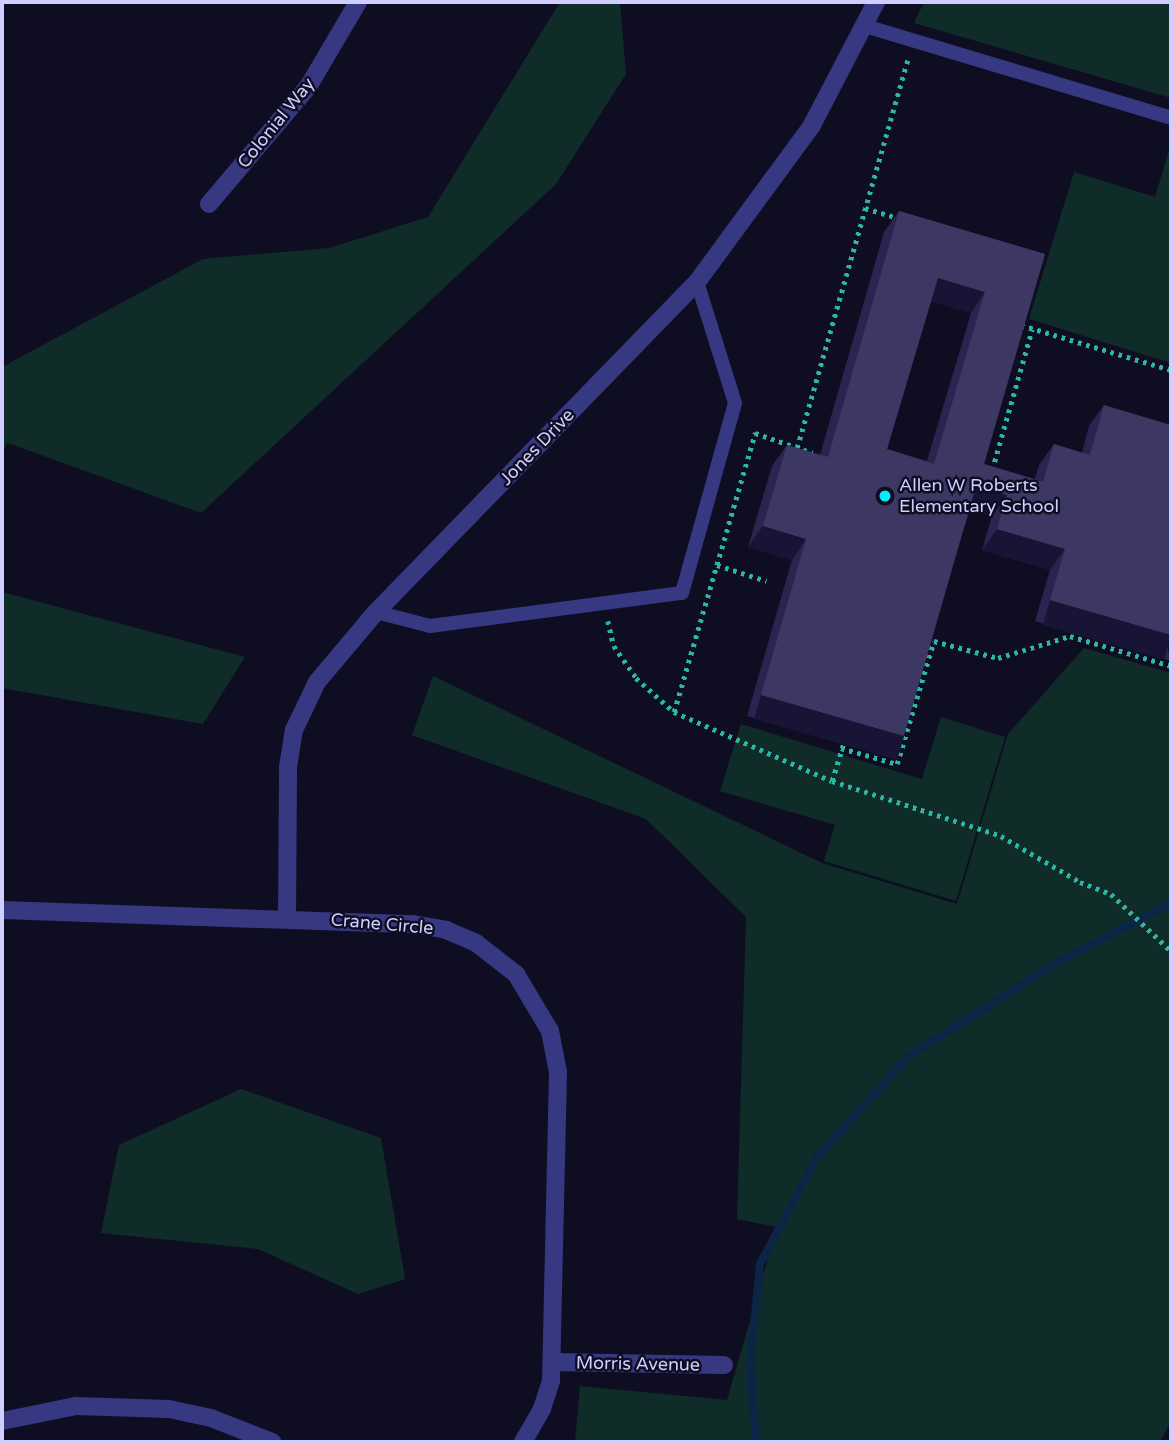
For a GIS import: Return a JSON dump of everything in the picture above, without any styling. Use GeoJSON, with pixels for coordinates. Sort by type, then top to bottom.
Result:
{"type":"FeatureCollection","features":[{"type":"Feature","properties":{"kind":"street","name":"Colonial Way"},"geometry":{"type":"LineString","coordinates":[[209,204],[308,87],[358,2]]}},
{"type":"Feature","properties":{"kind":"street","name":"Jones Drive"},"geometry":{"type":"LineString","coordinates":[[287,917],[288,767],[294,730],[317,682],[376,612],[698,282],[811,127],[876,2]]}},
{"type":"Feature","properties":{"kind":"street","name":"Crane Circle"},"geometry":{"type":"LineString","coordinates":[[2,910],[287,917],[413,924],[446,930],[491,952],[516,974],[536,1001],[550,1031],[558,1072],[552,1362],[542,1409],[523,1442]]}},
{"type":"Feature","properties":{"kind":"street","name":"Morris Avenue"},"geometry":{"type":"LineString","coordinates":[[552,1362],[724,1365]]}},
{"type":"Feature","properties":{"kind":"street"},"geometry":{"type":"LineString","coordinates":[[2,1421],[76,1406],[169,1409],[211,1418],[272,1442]]}},
{"type":"Feature","properties":{"kind":"lane"},"geometry":{"type":"LineString","coordinates":[[865,26],[1171,118]]}},
{"type":"Feature","properties":{"kind":"lane"},"geometry":{"type":"LineString","coordinates":[[376,612],[430,626],[682,593],[735,403],[698,282]]}},
{"type":"Feature","properties":{"kind":"path"},"geometry":{"type":"LineString","coordinates":[[797,447],[913,41]]}},
{"type":"Feature","properties":{"kind":"path"},"geometry":{"type":"LineString","coordinates":[[865,208],[904,220]]}},
{"type":"Feature","properties":{"kind":"path"},"geometry":{"type":"LineString","coordinates":[[1025,313],[1021,326],[1171,370]]}},
{"type":"Feature","properties":{"kind":"path"},"geometry":{"type":"LineString","coordinates":[[990,477],[1032,330]]}},
{"type":"Feature","properties":{"kind":"path"},"geometry":{"type":"LineString","coordinates":[[674,712],[755,433],[820,455]]}},
{"type":"Feature","properties":{"kind":"path"},"geometry":{"type":"LineString","coordinates":[[692,557],[766,581]]}},
{"type":"Feature","properties":{"kind":"path"},"geometry":{"type":"LineString","coordinates":[[603,604],[614,646],[625,663],[674,712],[832,781],[1001,836],[1123,903],[1170,950]]}},
{"type":"Feature","properties":{"kind":"path"},"geometry":{"type":"LineString","coordinates":[[832,781],[842,746],[897,764],[934,641],[998,658],[1070,636],[1171,666]]}},
{"type":"Feature","properties":{"kind":"green space"},"geometry":{"type":"Polygon","coordinates":[[[560,2],[620,2],[626,74],[556,184],[201,513],[8,443],[2,452],[2,367],[203,259],[329,248],[428,217],[560,2]]]}},
{"type":"Feature","properties":{"kind":"green space"},"geometry":{"type":"Polygon","coordinates":[[[924,2],[1171,2],[1171,98],[914,23],[924,2]]]}},
{"type":"Feature","properties":{"kind":"green space"},"geometry":{"type":"Polygon","coordinates":[[[1171,144],[1171,363],[1029,319],[1074,172],[1155,197],[1171,144]]]}},
{"type":"Feature","properties":{"kind":"green space"},"geometry":{"type":"Polygon","coordinates":[[[2,592],[245,657],[203,724],[2,688],[2,592]]]}},
{"type":"Feature","properties":{"kind":"green space"},"geometry":{"type":"Polygon","coordinates":[[[1084,648],[1171,673],[1171,1422],[1160,1442],[575,1442],[580,1386],[727,1400],[777,1227],[737,1219],[746,917],[646,819],[412,735],[433,676],[822,863],[957,904],[1008,734],[1084,648]]]}},
{"type":"Feature","properties":{"kind":"green space"},"geometry":{"type":"Polygon","coordinates":[[[941,717],[1005,737],[956,901],[824,861],[835,825],[720,791],[741,724],[922,779],[941,717]]]}},
{"type":"Feature","properties":{"kind":"green space"},"geometry":{"type":"Polygon","coordinates":[[[241,1089],[381,1138],[405,1279],[358,1294],[258,1249],[101,1233],[119,1145],[241,1089]]]}},
{"type":"Feature","properties":{"kind":"building","name":"Allen W Roberts Elementary School"},"geometry":{"type":"Polygon","coordinates":[[[899,211],[1045,254],[984,464],[1043,482],[1054,444],[1090,455],[1104,405],[1171,425],[1171,635],[1050,600],[1065,549],[997,529],[1007,495],[976,486],[904,736],[761,695],[806,539],[763,526],[787,445],[828,457],[899,211]],[[938,278],[887,449],[934,464],[985,292],[938,278]]]}},
{"type":"Feature","properties":{"kind":"waterway"},"geometry":{"type":"LineString","coordinates":[[756,1442],[750,1363],[760,1264],[817,1157],[909,1056],[1056,963],[1171,903]]}},
{"type":"Feature","properties":{"kind":"place","name":"Allen W Roberts Elementary School"},"geometry":{"type":"Point","coordinates":[885,496]}}]}
